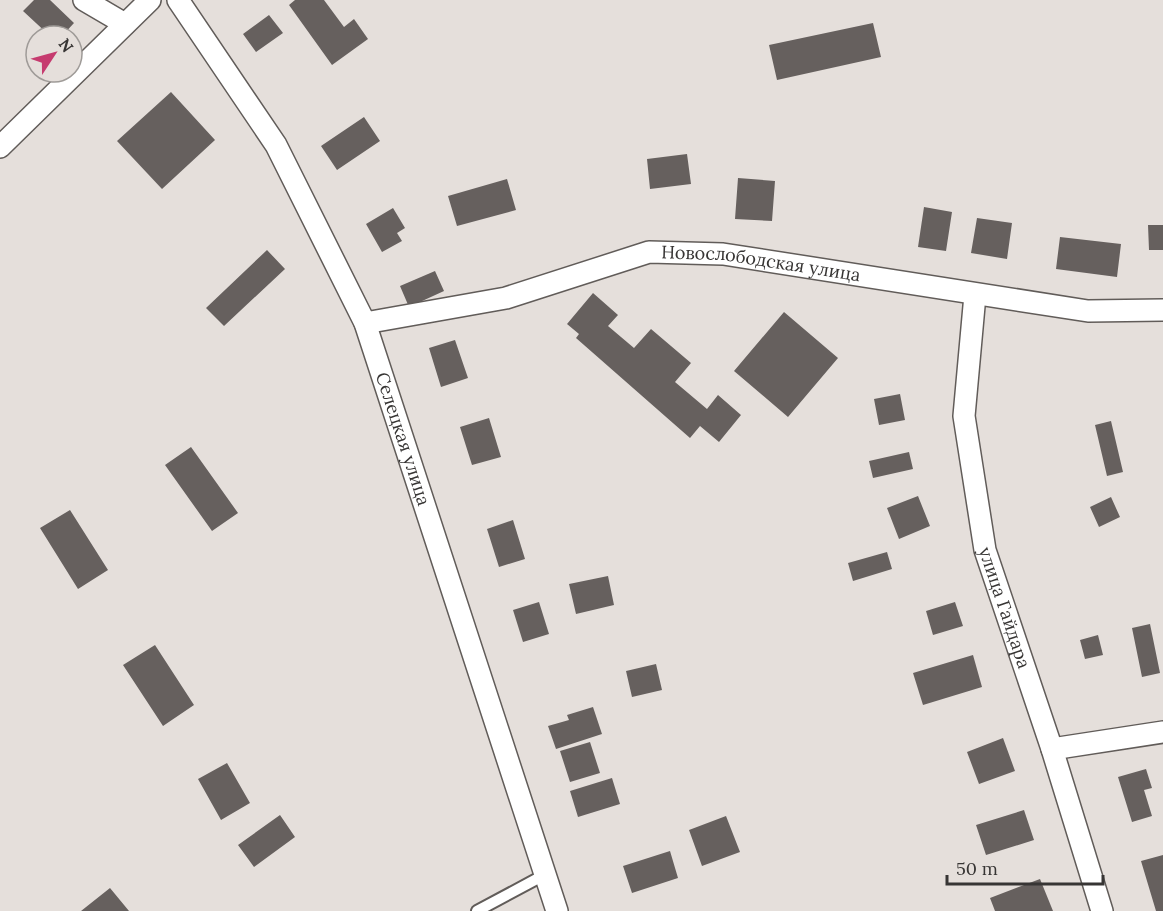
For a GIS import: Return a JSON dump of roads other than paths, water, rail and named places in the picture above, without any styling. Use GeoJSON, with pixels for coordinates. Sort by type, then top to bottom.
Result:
{"type":"FeatureCollection","features":[{"type":"Feature","properties":{"kind":"street"},"geometry":{"type":"LineString","coordinates":[[84,0],[125,24]]}},
{"type":"Feature","properties":{"kind":"street"},"geometry":{"type":"LineString","coordinates":[[0,147],[150,0]]}},
{"type":"Feature","properties":{"kind":"street","name":"Селецкая улица"},"geometry":{"type":"LineString","coordinates":[[178,0],[276,145],[365,323],[557,911]]}},
{"type":"Feature","properties":{"kind":"street","name":"Новослободская улица"},"geometry":{"type":"LineString","coordinates":[[365,323],[506,298],[649,252],[723,254],[1088,311],[1163,310]]}},
{"type":"Feature","properties":{"kind":"street","name":"улица Гайдара"},"geometry":{"type":"LineString","coordinates":[[975,295],[964,416],[985,550],[1052,749],[1102,911]]}},
{"type":"Feature","properties":{"kind":"street"},"geometry":{"type":"LineString","coordinates":[[1052,749],[1163,732]]}},
{"type":"Feature","properties":{"kind":"lane"},"geometry":{"type":"LineString","coordinates":[[477,911],[546,874]]}}]}
